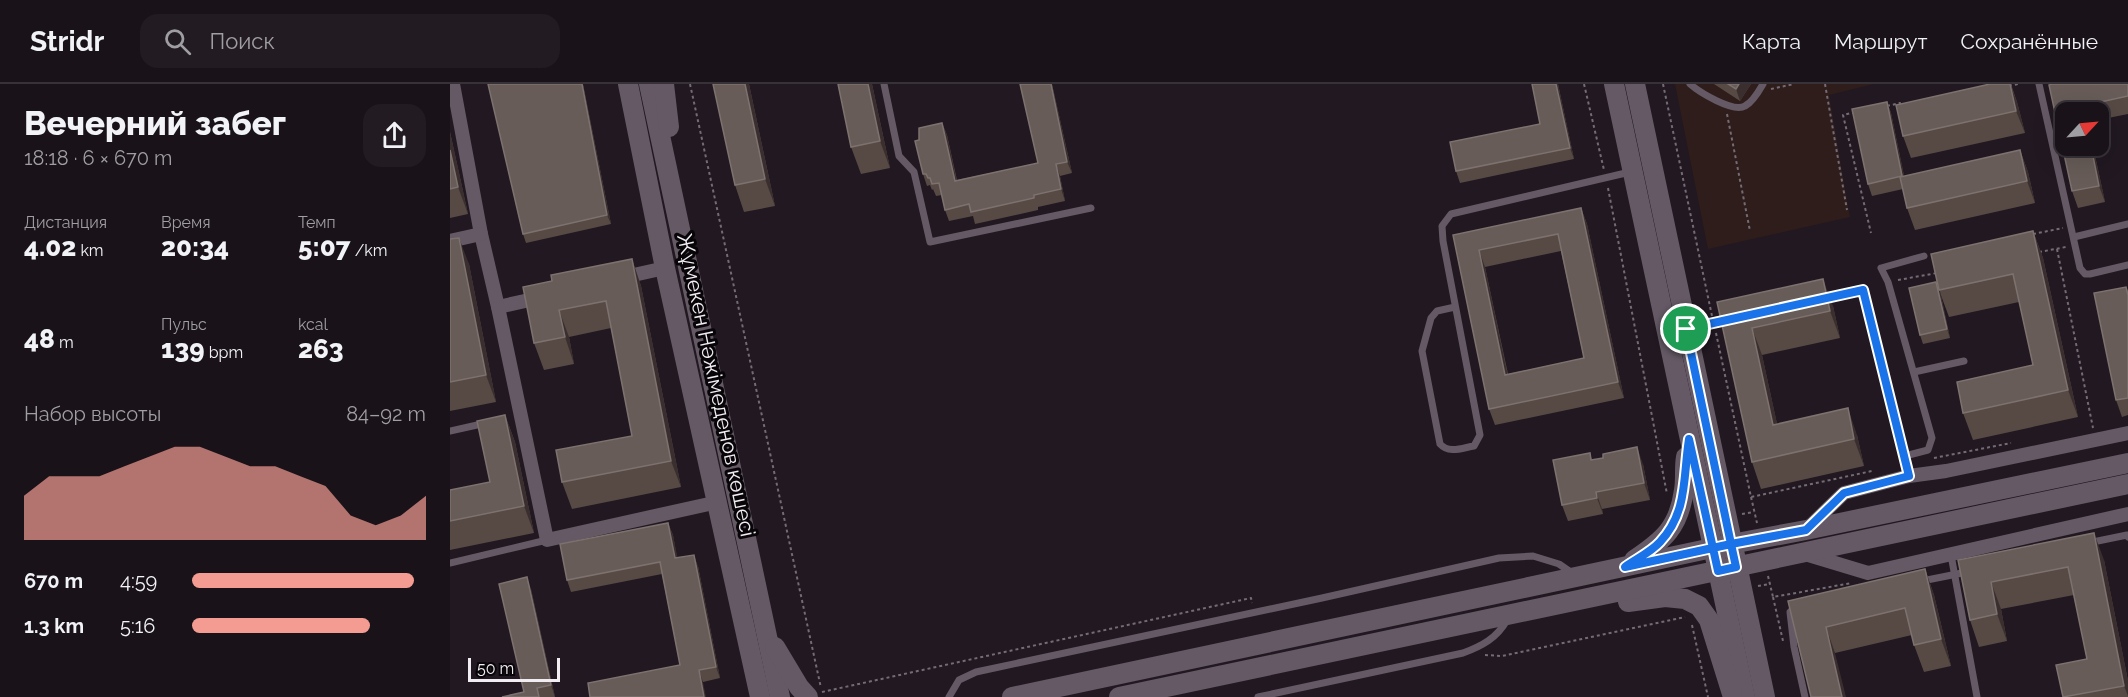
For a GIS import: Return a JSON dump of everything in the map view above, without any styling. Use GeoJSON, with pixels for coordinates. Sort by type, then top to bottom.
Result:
{"type":"FeatureCollection","features":[{"type":"Feature","properties":{"kind":"main road","name":"Жұмекен Нәжімеденов көшесі"},"geometry":{"type":"LineString","coordinates":[[628,84],[665,268],[760,697]]}},
{"type":"Feature","properties":{"kind":"main road","name":"Жұмекен Нәжімеденов көшесі"},"geometry":{"type":"LineString","coordinates":[[649,84],[780,697]]}},
{"type":"Feature","properties":{"kind":"main road"},"geometry":{"type":"LineString","coordinates":[[664,84],[669,133],[668,168]]}},
{"type":"Feature","properties":{"kind":"main road"},"geometry":{"type":"LineString","coordinates":[[1614,84],[1689,439],[1716,519]]}},
{"type":"Feature","properties":{"kind":"main road"},"geometry":{"type":"LineString","coordinates":[[1635,84],[1686,329],[1716,519],[1727,569],[1745,697]]}},
{"type":"Feature","properties":{"kind":"main road"},"geometry":{"type":"LineString","coordinates":[[1625,567],[1660,543],[1678,518],[1684,489],[1689,439]]}},
{"type":"Feature","properties":{"kind":"main road"},"geometry":{"type":"LineString","coordinates":[[1012,697],[1760,538],[2128,463]]}},
{"type":"Feature","properties":{"kind":"main road"},"geometry":{"type":"LineString","coordinates":[[1119,697],[2128,484]]}},
{"type":"Feature","properties":{"kind":"main road"},"geometry":{"type":"LineString","coordinates":[[1727,569],[1765,697]]}},
{"type":"Feature","properties":{"kind":"main road"},"geometry":{"type":"LineString","coordinates":[[1574,601],[1611,605],[1665,597],[1685,599],[1699,606],[1709,620],[1733,697]]}},
{"type":"Feature","properties":{"kind":"main road"},"geometry":{"type":"LineString","coordinates":[[766,634],[799,687],[815,694]]}},
{"type":"Feature","properties":{"kind":"street"},"geometry":{"type":"LineString","coordinates":[[453,84],[481,234],[498,307],[514,417],[547,540],[718,502]]}},
{"type":"Feature","properties":{"kind":"street"},"geometry":{"type":"LineString","coordinates":[[450,241],[481,234]]}},
{"type":"Feature","properties":{"kind":"street"},"geometry":{"type":"LineString","coordinates":[[609,281],[665,268]]}},
{"type":"Feature","properties":{"kind":"street"},"geometry":{"type":"LineString","coordinates":[[498,307],[554,294]]}},
{"type":"Feature","properties":{"kind":"street"},"geometry":{"type":"LineString","coordinates":[[1806,530],[1844,493],[1909,476],[1946,471],[2128,433]]}},
{"type":"Feature","properties":{"kind":"street"},"geometry":{"type":"LineString","coordinates":[[1803,553],[1868,573],[2128,514]]}},
{"type":"Feature","properties":{"kind":"lane"},"geometry":{"type":"LineString","coordinates":[[884,84],[899,156],[914,172],[930,242],[1091,208]]}},
{"type":"Feature","properties":{"kind":"lane"},"geometry":{"type":"LineString","coordinates":[[1690,84],[1725,105],[1740,108],[1747,106],[1763,84]]}},
{"type":"Feature","properties":{"kind":"lane"},"geometry":{"type":"LineString","coordinates":[[2039,84],[2080,268],[2085,274],[2128,265]]}},
{"type":"Feature","properties":{"kind":"lane"},"geometry":{"type":"LineString","coordinates":[[1455,307],[1437,311],[1431,318],[1422,351],[1440,444],[1444,448],[1453,450],[1474,446],[1480,435],[1442,226],[1451,214],[1633,171]]}},
{"type":"Feature","properties":{"kind":"lane"},"geometry":{"type":"LineString","coordinates":[[2074,241],[2128,224]]}},
{"type":"Feature","properties":{"kind":"lane"},"geometry":{"type":"LineString","coordinates":[[1905,456],[1928,450],[1932,438],[1888,282],[1881,268],[1924,256]]}},
{"type":"Feature","properties":{"kind":"lane"},"geometry":{"type":"LineString","coordinates":[[1818,300],[1863,290],[1909,476]]}},
{"type":"Feature","properties":{"kind":"lane"},"geometry":{"type":"LineString","coordinates":[[1686,329],[1737,318]]}},
{"type":"Feature","properties":{"kind":"lane"},"geometry":{"type":"LineString","coordinates":[[1914,372],[1965,361]]}},
{"type":"Feature","properties":{"kind":"lane"},"geometry":{"type":"LineString","coordinates":[[450,431],[497,421]]}},
{"type":"Feature","properties":{"kind":"lane"},"geometry":{"type":"LineString","coordinates":[[2082,544],[2128,536]]}},
{"type":"Feature","properties":{"kind":"lane"},"geometry":{"type":"LineString","coordinates":[[450,562],[547,540]]}},
{"type":"Feature","properties":{"kind":"lane"},"geometry":{"type":"LineString","coordinates":[[1951,555],[1977,697]]}},
{"type":"Feature","properties":{"kind":"lane"},"geometry":{"type":"LineString","coordinates":[[950,697],[958,680],[976,672],[1499,558],[1533,556],[1559,564],[1578,577]]}},
{"type":"Feature","properties":{"kind":"lane"},"geometry":{"type":"LineString","coordinates":[[1911,583],[1970,570]]}},
{"type":"Feature","properties":{"kind":"lane"},"geometry":{"type":"LineString","coordinates":[[1799,603],[1790,612],[1794,647],[1805,697]]}},
{"type":"Feature","properties":{"kind":"lane"},"geometry":{"type":"LineString","coordinates":[[1258,697],[1463,653],[1484,645],[1501,630],[1510,615]]}},
{"type":"Feature","properties":{"kind":"path"},"geometry":{"type":"LineString","coordinates":[[690,84],[815,694],[819,697]]}},
{"type":"Feature","properties":{"kind":"path"},"geometry":{"type":"LineString","coordinates":[[1584,84],[1606,178],[1666,493]]}},
{"type":"Feature","properties":{"kind":"path"},"geometry":{"type":"LineString","coordinates":[[1663,84],[1760,538]]}},
{"type":"Feature","properties":{"kind":"path"},"geometry":{"type":"LineString","coordinates":[[1758,92],[1794,84]]}},
{"type":"Feature","properties":{"kind":"path"},"geometry":{"type":"LineString","coordinates":[[1825,84],[1847,210]]}},
{"type":"Feature","properties":{"kind":"path"},"geometry":{"type":"LineString","coordinates":[[2006,87],[2018,84]]}},
{"type":"Feature","properties":{"kind":"path"},"geometry":{"type":"LineString","coordinates":[[1877,108],[1899,103],[1901,111]]}},
{"type":"Feature","properties":{"kind":"path"},"geometry":{"type":"LineString","coordinates":[[1725,105],[1750,231]]}},
{"type":"Feature","properties":{"kind":"path"},"geometry":{"type":"LineString","coordinates":[[1855,112],[1843,115],[1871,233]]}},
{"type":"Feature","properties":{"kind":"path"},"geometry":{"type":"LineString","coordinates":[[2026,235],[2071,226]]}},
{"type":"Feature","properties":{"kind":"path"},"geometry":{"type":"LineString","coordinates":[[2034,253],[2057,249],[2074,241]]}},
{"type":"Feature","properties":{"kind":"path"},"geometry":{"type":"LineString","coordinates":[[2057,249],[2095,440]]}},
{"type":"Feature","properties":{"kind":"path"},"geometry":{"type":"LineString","coordinates":[[1888,282],[1944,271]]}},
{"type":"Feature","properties":{"kind":"path"},"geometry":{"type":"LineString","coordinates":[[1930,459],[2011,443]]}},
{"type":"Feature","properties":{"kind":"path"},"geometry":{"type":"LineString","coordinates":[[1751,497],[1873,471]]}},
{"type":"Feature","properties":{"kind":"path"},"geometry":{"type":"LineString","coordinates":[[815,694],[1251,598],[1254,613]]}},
{"type":"Feature","properties":{"kind":"path"},"geometry":{"type":"LineString","coordinates":[[1463,653],[1502,656],[1690,616]]}},
{"type":"Feature","properties":{"kind":"shaded area"},"geometry":{"type":"Polygon","coordinates":[[[1675,84],[1874,84],[1829,95],[1850,217],[1708,249],[1675,84]]]}},
{"type":"Feature","properties":{"kind":"building"},"geometry":{"type":"Polygon","coordinates":[[[488,84],[582,84],[607,215],[523,234],[488,84]]]}},
{"type":"Feature","properties":{"kind":"building"},"geometry":{"type":"Polygon","coordinates":[[[713,84],[745,84],[765,179],[735,185],[713,84]]]}},
{"type":"Feature","properties":{"kind":"building"},"geometry":{"type":"Polygon","coordinates":[[[838,84],[868,84],[880,141],[851,147],[838,84]]]}},
{"type":"Feature","properties":{"kind":"building"},"geometry":{"type":"Polygon","coordinates":[[[1020,84],[1051,84],[1067,162],[1056,164],[1061,189],[1034,195],[1034,198],[971,212],[969,204],[945,210],[939,183],[932,184],[930,178],[923,174],[915,141],[919,140],[919,128],[942,123],[955,181],[1038,163],[1020,84]]]}},
{"type":"Feature","properties":{"kind":"building"},"geometry":{"type":"Polygon","coordinates":[[[1532,84],[1556,84],[1570,148],[1456,171],[1450,142],[1540,124],[1532,84]]]}},
{"type":"Feature","properties":{"kind":"building"},"geometry":{"type":"Polygon","coordinates":[[[1728,84],[1739,84],[1736,89],[1728,84]]]}},
{"type":"Feature","properties":{"kind":"building"},"geometry":{"type":"Polygon","coordinates":[[[1990,84],[2010,84],[2016,111],[1903,136],[1896,105],[1990,84]]]}},
{"type":"Feature","properties":{"kind":"building"},"geometry":{"type":"Polygon","coordinates":[[[2128,84],[2128,96],[2100,102],[2055,102],[2055,113],[2049,85],[2128,84]]]}},
{"type":"Feature","properties":{"kind":"building"},"geometry":{"type":"Polygon","coordinates":[[[1887,102],[1902,176],[1868,184],[1852,109],[1887,102]]]}},
{"type":"Feature","properties":{"kind":"building"},"geometry":{"type":"Polygon","coordinates":[[[450,150],[458,187],[450,189],[450,150]]]}},
{"type":"Feature","properties":{"kind":"building"},"geometry":{"type":"Polygon","coordinates":[[[2020,150],[2027,181],[1907,208],[1900,177],[2020,150]]]}},
{"type":"Feature","properties":{"kind":"building"},"geometry":{"type":"Polygon","coordinates":[[[2064,156],[2093,156],[2099,186],[2072,191],[2064,156]]]}},
{"type":"Feature","properties":{"kind":"building"},"geometry":{"type":"Polygon","coordinates":[[[1581,208],[1618,382],[1489,409],[1453,235],[1581,208]],[[1558,234],[1479,250],[1505,375],[1584,358],[1558,234]]]}},
{"type":"Feature","properties":{"kind":"building"},"geometry":{"type":"Polygon","coordinates":[[[2033,231],[2068,390],[1963,413],[1957,382],[2033,365],[2013,274],[1939,290],[1931,254],[2033,231]]]}},
{"type":"Feature","properties":{"kind":"building"},"geometry":{"type":"Polygon","coordinates":[[[459,238],[486,375],[450,382],[450,239],[459,238]]]}},
{"type":"Feature","properties":{"kind":"building"},"geometry":{"type":"Polygon","coordinates":[[[632,259],[671,461],[562,482],[556,450],[632,436],[606,301],[559,310],[565,337],[534,343],[523,287],[552,281],[551,275],[632,259]]]}},
{"type":"Feature","properties":{"kind":"building"},"geometry":{"type":"Polygon","coordinates":[[[1823,279],[1830,311],[1752,328],[1773,425],[1848,408],[1854,439],[1752,462],[1717,302],[1823,279]]]}},
{"type":"Feature","properties":{"kind":"building"},"geometry":{"type":"Polygon","coordinates":[[[1936,282],[1947,329],[1920,335],[1909,288],[1936,282]]]}},
{"type":"Feature","properties":{"kind":"building"},"geometry":{"type":"Polygon","coordinates":[[[2126,287],[2128,295],[2128,398],[2116,400],[2094,293],[2126,287]]]}},
{"type":"Feature","properties":{"kind":"building"},"geometry":{"type":"Polygon","coordinates":[[[505,415],[524,506],[450,521],[450,490],[490,482],[477,421],[505,415]]]}},
{"type":"Feature","properties":{"kind":"building"},"geometry":{"type":"Polygon","coordinates":[[[1637,447],[1644,483],[1596,492],[1597,498],[1562,505],[1553,460],[1590,453],[1591,460],[1603,458],[1603,454],[1637,447]]]}},
{"type":"Feature","properties":{"kind":"building"},"geometry":{"type":"Polygon","coordinates":[[[668,523],[675,558],[694,555],[716,667],[699,670],[704,697],[590,697],[588,683],[680,665],[660,562],[567,580],[560,544],[668,523]]]}},
{"type":"Feature","properties":{"kind":"building"},"geometry":{"type":"Polygon","coordinates":[[[2094,533],[2124,686],[2063,697],[2056,665],[2087,659],[2068,567],[1991,582],[1997,614],[1970,620],[1958,560],[2094,533]]]}},
{"type":"Feature","properties":{"kind":"building"},"geometry":{"type":"Polygon","coordinates":[[[1925,569],[1941,639],[1914,645],[1905,608],[1826,627],[1842,697],[1811,697],[1788,601],[1925,569]]]}},
{"type":"Feature","properties":{"kind":"building"},"geometry":{"type":"Polygon","coordinates":[[[527,577],[551,685],[537,688],[539,697],[502,697],[524,692],[499,584],[527,577]]]}},
{"type":"Feature","properties":{"kind":"route"},"geometry":{"type":"LineString","coordinates":[[1686,329],[1731,544],[1712,548],[1625,567],[1660,543],[1678,518],[1684,489],[1689,439],[1712,548],[1718,571],[1736,567],[1731,544],[1806,530],[1844,493],[1909,476],[1863,290],[1686,329]]}}]}
